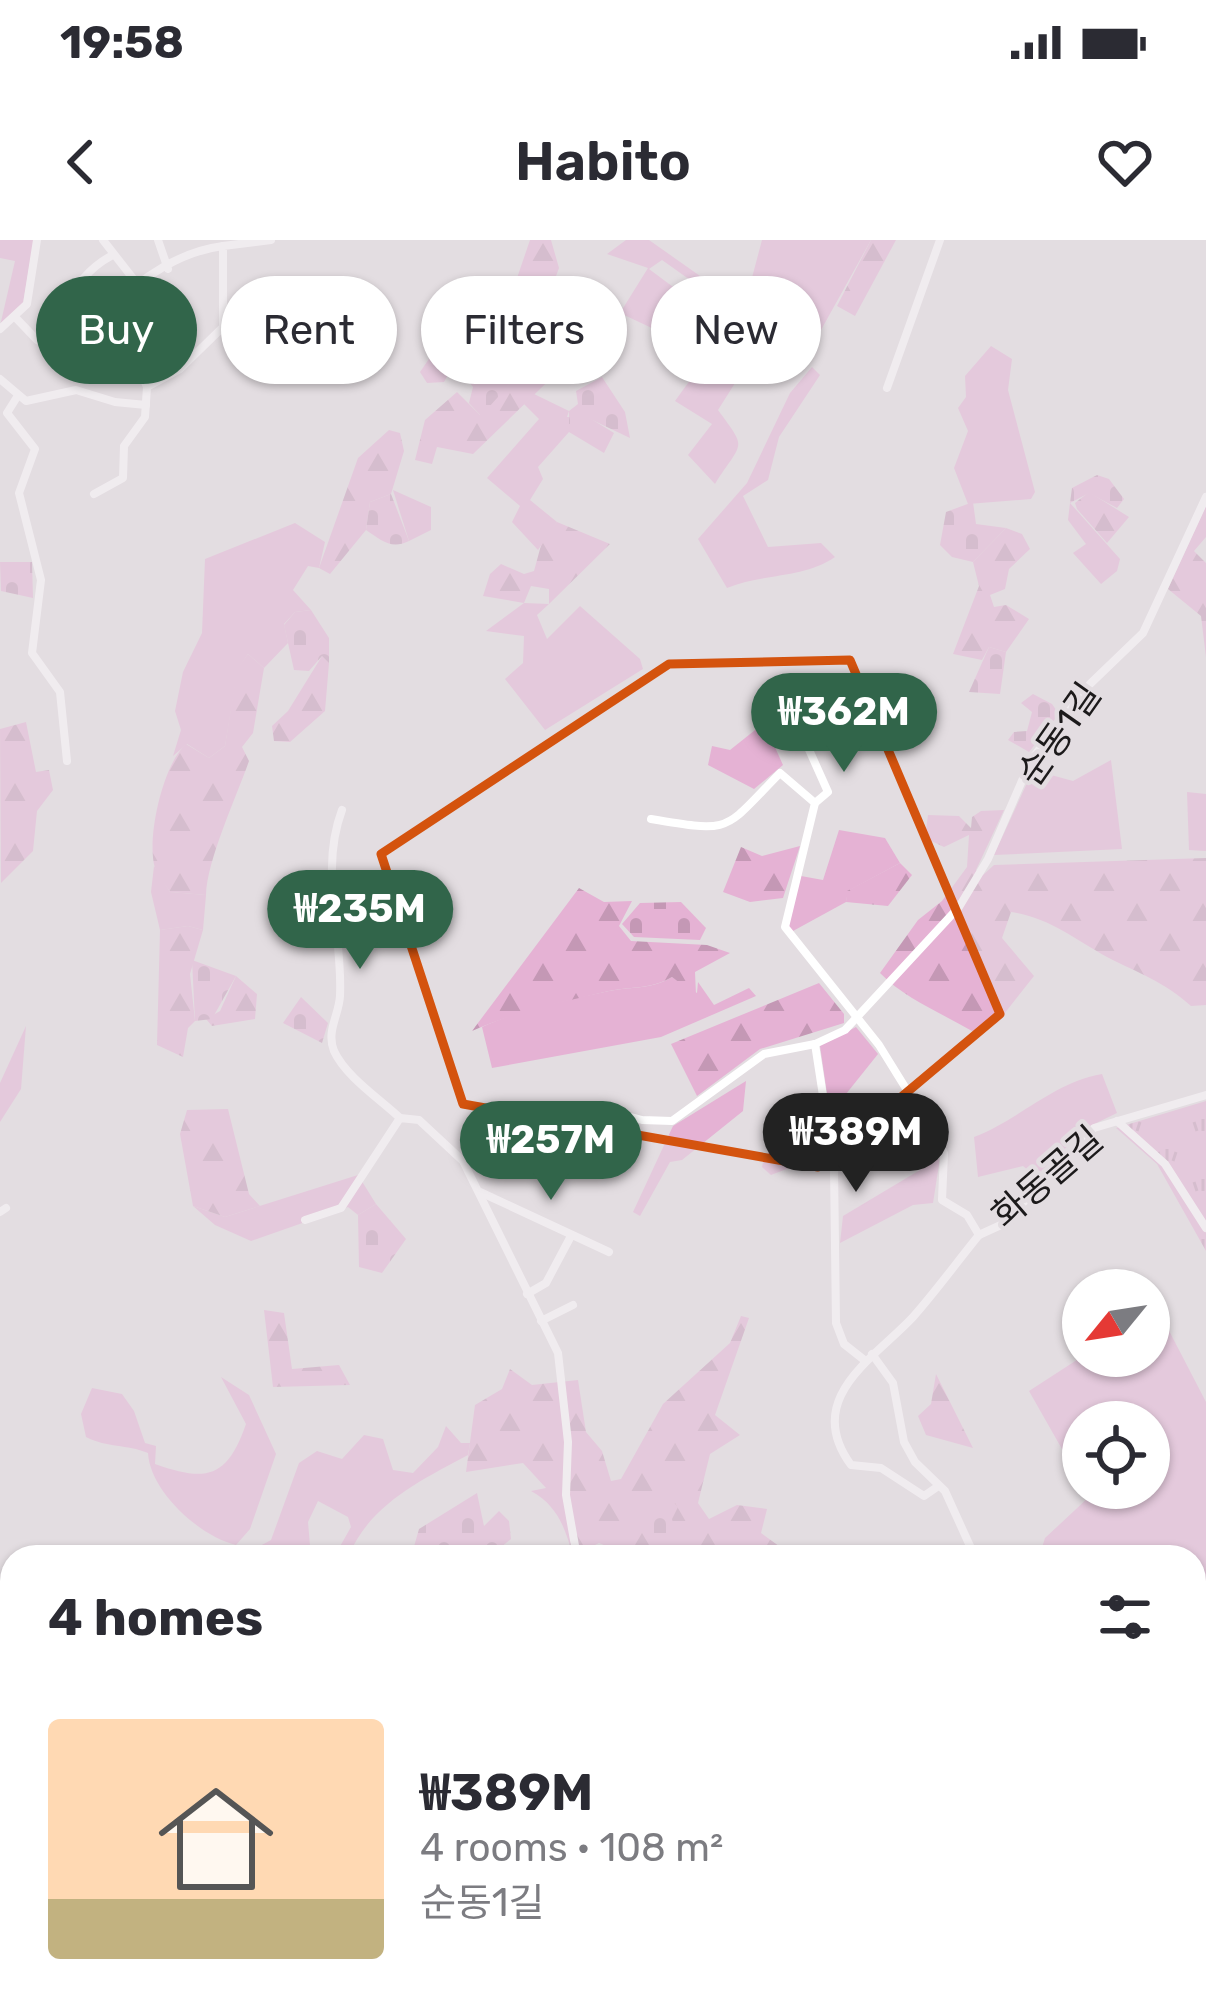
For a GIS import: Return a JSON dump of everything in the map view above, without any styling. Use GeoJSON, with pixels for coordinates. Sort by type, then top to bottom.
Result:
{"type":"FeatureCollection","features":[{"type":"Feature","properties":{"kind":"street"},"geometry":{"type":"LineString","coordinates":[[0,329],[27,304],[37,240]]}},
{"type":"Feature","properties":{"kind":"street"},"geometry":{"type":"LineString","coordinates":[[103,240],[130,276]]}},
{"type":"Feature","properties":{"kind":"street"},"geometry":{"type":"LineString","coordinates":[[158,240],[168,269]]}},
{"type":"Feature","properties":{"kind":"street"},"geometry":{"type":"LineString","coordinates":[[149,276],[198,249],[271,240]]}},
{"type":"Feature","properties":{"kind":"street"},"geometry":{"type":"LineString","coordinates":[[887,388],[940,240]]}},
{"type":"Feature","properties":{"kind":"street"},"geometry":{"type":"LineString","coordinates":[[147,387],[180,369],[224,327],[220,243]]}},
{"type":"Feature","properties":{"kind":"street"},"geometry":{"type":"LineString","coordinates":[[15,317],[37,340],[61,318],[72,287],[86,270],[111,256]]}},
{"type":"Feature","properties":{"kind":"street"},"geometry":{"type":"LineString","coordinates":[[0,379],[26,401],[76,390],[115,403],[146,405]]}},
{"type":"Feature","properties":{"kind":"street"},"geometry":{"type":"LineString","coordinates":[[94,494],[123,478],[124,446],[145,417],[146,384]]}},
{"type":"Feature","properties":{"kind":"street"},"geometry":{"type":"LineString","coordinates":[[17,397],[7,413],[35,449],[19,493],[41,580],[32,653],[60,692],[68,761]]}},
{"type":"Feature","properties":{"kind":"street","name":"순동1길"},"geometry":{"type":"LineString","coordinates":[[463,1161],[507,1134],[592,1106],[642,1120],[672,1120],[764,1054],[814,1044],[855,1019],[959,907],[988,859],[1031,760],[1090,684],[1143,633],[1206,497]]}},
{"type":"Feature","properties":{"kind":"street"},"geometry":{"type":"LineString","coordinates":[[802,734],[828,792],[815,803],[784,928],[880,1045],[944,1153],[942,1200],[967,1215],[979,1235]]}},
{"type":"Feature","properties":{"kind":"street"},"geometry":{"type":"LineString","coordinates":[[651,819],[716,830],[731,824],[780,773],[815,803]]}},
{"type":"Feature","properties":{"kind":"street"},"geometry":{"type":"LineString","coordinates":[[342,810],[331,840],[340,999],[331,1033],[334,1051],[400,1118],[419,1120],[463,1161],[558,1353],[568,1442],[566,1495],[575,1545]]}},
{"type":"Feature","properties":{"kind":"street"},"geometry":{"type":"LineString","coordinates":[[814,1044],[834,1167],[836,1323],[844,1344],[867,1356],[893,1384],[904,1442],[937,1487],[946,1491],[970,1545]]}},
{"type":"Feature","properties":{"kind":"street","name":"화동골길"},"geometry":{"type":"LineString","coordinates":[[867,1356],[909,1321],[979,1235],[1003,1224],[1094,1128],[1206,1095]]}},
{"type":"Feature","properties":{"kind":"street"},"geometry":{"type":"LineString","coordinates":[[304,1220],[341,1208],[400,1118]]}},
{"type":"Feature","properties":{"kind":"street","name":"화동골길"},"geometry":{"type":"LineString","coordinates":[[1115,1120],[1165,1164],[1206,1228]]}},
{"type":"Feature","properties":{"kind":"street"},"geometry":{"type":"LineString","coordinates":[[477,1191],[609,1252]]}},
{"type":"Feature","properties":{"kind":"street"},"geometry":{"type":"LineString","coordinates":[[527,1294],[545,1282],[571,1236]]}},
{"type":"Feature","properties":{"kind":"street"},"geometry":{"type":"LineString","coordinates":[[541,1321],[573,1305]]}},
{"type":"Feature","properties":{"kind":"street"},"geometry":{"type":"LineString","coordinates":[[867,1356],[843,1390],[837,1413],[841,1452],[851,1465],[881,1468],[924,1496],[937,1487]]}},
{"type":"Feature","properties":{"kind":"highlighted area"},"geometry":{"type":"Polygon","coordinates":[[[850,660],[1000,1014],[818,1167],[463,1104],[381,854],[669,664],[850,660]]]}},
{"type":"Feature","properties":{"kind":"green space"},"geometry":{"type":"Polygon","coordinates":[[[0,240],[34,240],[22,308],[0,326],[15,261],[0,258],[0,240]]]}},
{"type":"Feature","properties":{"kind":"green space"},"geometry":{"type":"Polygon","coordinates":[[[530,240],[551,240],[559,268],[556,276],[518,276],[530,240]]]}},
{"type":"Feature","properties":{"kind":"green space"},"geometry":{"type":"Polygon","coordinates":[[[626,240],[649,240],[700,276],[685,276],[662,260],[649,269],[658,276],[651,276],[651,328],[627,316],[627,302],[648,268],[607,254],[626,240]]]}},
{"type":"Feature","properties":{"kind":"green space"},"geometry":{"type":"Polygon","coordinates":[[[762,240],[871,240],[821,330],[821,276],[752,276],[762,240]]]}},
{"type":"Feature","properties":{"kind":"green space"},"geometry":{"type":"Polygon","coordinates":[[[871,240],[896,240],[855,316],[837,306],[871,240]]]}},
{"type":"Feature","properties":{"kind":"green space"},"geometry":{"type":"Polygon","coordinates":[[[991,346],[1012,359],[1008,390],[1035,492],[1031,499],[968,504],[954,468],[968,431],[958,408],[966,397],[965,376],[991,346]]]}},
{"type":"Feature","properties":{"kind":"green space"},"geometry":{"type":"Polygon","coordinates":[[[471,384],[509,384],[481,416],[469,403],[471,384]]]}},
{"type":"Feature","properties":{"kind":"green space"},"geometry":{"type":"Polygon","coordinates":[[[509,384],[545,384],[473,454],[437,447],[432,464],[415,460],[425,420],[457,392],[480,415],[509,384]]]}},
{"type":"Feature","properties":{"kind":"green space"},"geometry":{"type":"Polygon","coordinates":[[[589,384],[607,384],[625,412],[630,438],[588,418],[582,425],[569,424],[569,411],[578,404],[576,391],[589,384]]]}},
{"type":"Feature","properties":{"kind":"green space"},"geometry":{"type":"Polygon","coordinates":[[[687,384],[734,384],[718,410],[738,446],[715,484],[688,455],[712,424],[675,401],[687,384]]]}},
{"type":"Feature","properties":{"kind":"green space"},"geometry":{"type":"Polygon","coordinates":[[[798,384],[814,384],[779,437],[768,480],[743,496],[768,547],[821,543],[835,557],[810,569],[727,588],[698,539],[747,483],[798,384]]]}},
{"type":"Feature","properties":{"kind":"green space"},"geometry":{"type":"Polygon","coordinates":[[[534,394],[569,411],[567,417],[588,417],[614,433],[604,453],[569,432],[538,467],[543,479],[530,500],[557,522],[538,550],[512,522],[520,506],[487,478],[539,419],[524,404],[534,394]]]}},
{"type":"Feature","properties":{"kind":"green space"},"geometry":{"type":"Polygon","coordinates":[[[389,430],[400,433],[404,451],[391,494],[370,502],[366,530],[330,574],[319,568],[358,458],[389,430]]]}},
{"type":"Feature","properties":{"kind":"green space"},"geometry":{"type":"Polygon","coordinates":[[[1097,475],[1109,479],[1124,499],[1117,508],[1089,493],[1070,503],[1072,488],[1097,475]]]}},
{"type":"Feature","properties":{"kind":"green space"},"geometry":{"type":"Polygon","coordinates":[[[393,490],[431,507],[431,530],[409,541],[393,490]]]}},
{"type":"Feature","properties":{"kind":"green space"},"geometry":{"type":"Polygon","coordinates":[[[1089,492],[1129,517],[1107,543],[1077,509],[1075,503],[1089,492]]]}},
{"type":"Feature","properties":{"kind":"green space"},"geometry":{"type":"Polygon","coordinates":[[[391,494],[409,541],[403,544],[386,543],[366,530],[370,502],[391,494]]]}},
{"type":"Feature","properties":{"kind":"green space"},"geometry":{"type":"Polygon","coordinates":[[[973,502],[976,524],[1006,528],[973,562],[952,557],[940,545],[946,512],[973,502]]]}},
{"type":"Feature","properties":{"kind":"green space"},"geometry":{"type":"Polygon","coordinates":[[[1070,503],[1120,559],[1117,571],[1101,584],[1073,553],[1086,544],[1068,520],[1070,503]]]}},
{"type":"Feature","properties":{"kind":"green space"},"geometry":{"type":"Polygon","coordinates":[[[1206,506],[1206,537],[1194,551],[1206,563],[1206,657],[1201,616],[1168,589],[1206,506]]]}},
{"type":"Feature","properties":{"kind":"green space"},"geometry":{"type":"Polygon","coordinates":[[[557,522],[610,544],[549,604],[549,589],[531,586],[524,603],[483,596],[490,574],[501,564],[524,574],[534,571],[543,538],[557,522]]]}},
{"type":"Feature","properties":{"kind":"green space"},"geometry":{"type":"Polygon","coordinates":[[[295,523],[325,542],[319,568],[308,566],[293,590],[311,610],[295,612],[284,624],[288,643],[264,668],[248,654],[238,669],[225,746],[209,758],[187,744],[173,756],[181,730],[175,711],[183,672],[202,633],[205,559],[295,523]]]}},
{"type":"Feature","properties":{"kind":"green space"},"geometry":{"type":"Polygon","coordinates":[[[1006,528],[1022,534],[1030,549],[1009,569],[1005,589],[990,595],[994,607],[1006,605],[1029,619],[1006,652],[989,647],[982,660],[953,654],[979,586],[973,562],[1006,528]]]}},
{"type":"Feature","properties":{"kind":"green space"},"geometry":{"type":"Polygon","coordinates":[[[0,562],[32,562],[33,598],[1,591],[0,562]]]}},
{"type":"Feature","properties":{"kind":"green space"},"geometry":{"type":"Polygon","coordinates":[[[524,603],[549,604],[537,615],[547,639],[580,606],[640,659],[643,669],[545,730],[505,679],[523,663],[524,636],[486,631],[524,603]]]}},
{"type":"Feature","properties":{"kind":"green space"},"geometry":{"type":"Polygon","coordinates":[[[311,610],[329,638],[329,663],[322,656],[309,671],[294,670],[284,625],[295,612],[311,610]]]}},
{"type":"Feature","properties":{"kind":"green space"},"geometry":{"type":"Polygon","coordinates":[[[989,647],[1006,652],[1000,694],[969,692],[989,647]]]}},
{"type":"Feature","properties":{"kind":"green space"},"geometry":{"type":"Polygon","coordinates":[[[248,654],[264,668],[253,733],[242,747],[249,761],[217,847],[206,895],[170,892],[156,871],[153,855],[164,784],[186,744],[209,758],[225,746],[237,669],[248,654]]]}},
{"type":"Feature","properties":{"kind":"green space"},"geometry":{"type":"Polygon","coordinates":[[[322,656],[329,663],[325,711],[290,742],[274,741],[272,726],[288,711],[322,656]]]}},
{"type":"Feature","properties":{"kind":"green space"},"geometry":{"type":"Polygon","coordinates":[[[1033,694],[1052,704],[1059,714],[1029,752],[1008,740],[1014,732],[1027,731],[1032,712],[1021,703],[1033,694]]]}},
{"type":"Feature","properties":{"kind":"green space"},"geometry":{"type":"Polygon","coordinates":[[[26,722],[36,772],[49,770],[53,790],[37,811],[33,851],[1,883],[0,729],[26,722]]]}},
{"type":"Feature","properties":{"kind":"green space"},"geometry":{"type":"Polygon","coordinates":[[[764,723],[783,765],[754,789],[708,765],[712,746],[730,750],[764,723]]]}},
{"type":"Feature","properties":{"kind":"green space"},"geometry":{"type":"Polygon","coordinates":[[[1111,760],[1122,849],[994,855],[1033,770],[1073,781],[1111,760]]]}},
{"type":"Feature","properties":{"kind":"green space"},"geometry":{"type":"Polygon","coordinates":[[[1187,792],[1206,794],[1206,851],[1189,850],[1187,792]]]}},
{"type":"Feature","properties":{"kind":"green space"},"geometry":{"type":"Polygon","coordinates":[[[1004,810],[976,870],[983,875],[994,865],[1206,858],[1206,1005],[1191,1006],[1161,984],[1061,930],[1011,912],[1002,938],[1034,976],[997,1023],[972,1031],[911,998],[880,973],[918,920],[942,901],[967,867],[969,835],[944,847],[925,838],[928,815],[959,816],[971,828],[972,817],[981,811],[1004,810]]]}},
{"type":"Feature","properties":{"kind":"green space"},"geometry":{"type":"Polygon","coordinates":[[[839,830],[885,838],[900,863],[848,891],[846,902],[793,931],[788,927],[801,876],[823,880],[839,830]]]}},
{"type":"Feature","properties":{"kind":"green space"},"geometry":{"type":"Polygon","coordinates":[[[800,846],[783,898],[750,902],[723,892],[741,847],[762,856],[800,846]]]}},
{"type":"Feature","properties":{"kind":"green space"},"geometry":{"type":"Polygon","coordinates":[[[900,863],[912,875],[888,906],[846,902],[847,891],[900,863]]]}},
{"type":"Feature","properties":{"kind":"green space"},"geometry":{"type":"Polygon","coordinates":[[[154,866],[170,892],[206,895],[203,930],[188,926],[160,930],[151,892],[154,866]]]}},
{"type":"Feature","properties":{"kind":"green space"},"geometry":{"type":"Polygon","coordinates":[[[579,888],[604,902],[632,901],[619,926],[631,941],[707,945],[730,953],[695,972],[696,995],[672,977],[539,1008],[472,1031],[579,888]]]}},
{"type":"Feature","properties":{"kind":"green space"},"geometry":{"type":"Polygon","coordinates":[[[681,902],[706,928],[700,940],[634,937],[622,924],[640,903],[681,902]]]}},
{"type":"Feature","properties":{"kind":"green space"},"geometry":{"type":"Polygon","coordinates":[[[188,926],[203,930],[190,974],[195,1021],[188,1028],[183,1057],[157,1045],[160,930],[188,926]]]}},
{"type":"Feature","properties":{"kind":"green space"},"geometry":{"type":"Polygon","coordinates":[[[192,960],[236,976],[212,1019],[195,1021],[192,960]]]}},
{"type":"Feature","properties":{"kind":"green space"},"geometry":{"type":"Polygon","coordinates":[[[236,976],[257,994],[255,1019],[212,1026],[206,1019],[220,1011],[236,976]]]}},
{"type":"Feature","properties":{"kind":"green space"},"geometry":{"type":"Polygon","coordinates":[[[672,977],[697,993],[698,982],[714,1005],[749,988],[756,996],[661,1037],[492,1068],[482,1027],[544,1006],[649,986],[672,977]]]}},
{"type":"Feature","properties":{"kind":"green space"},"geometry":{"type":"Polygon","coordinates":[[[819,983],[844,1014],[844,1023],[760,1049],[697,1096],[671,1044],[819,983]]]}},
{"type":"Feature","properties":{"kind":"green space"},"geometry":{"type":"Polygon","coordinates":[[[301,997],[328,1023],[322,1043],[283,1023],[301,997]]]}},
{"type":"Feature","properties":{"kind":"green space"},"geometry":{"type":"Polygon","coordinates":[[[26,1026],[21,1089],[0,1122],[0,1083],[26,1026]]]}},
{"type":"Feature","properties":{"kind":"green space"},"geometry":{"type":"Polygon","coordinates":[[[856,1027],[878,1054],[830,1114],[820,1046],[856,1027]]]}},
{"type":"Feature","properties":{"kind":"green space"},"geometry":{"type":"Polygon","coordinates":[[[1102,1074],[1117,1113],[1086,1128],[1036,1177],[1023,1166],[978,1177],[974,1137],[1067,1085],[1102,1074]]]}},
{"type":"Feature","properties":{"kind":"green space"},"geometry":{"type":"Polygon","coordinates":[[[746,1081],[743,1111],[682,1160],[670,1162],[640,1216],[633,1212],[673,1126],[746,1081]]]}},
{"type":"Feature","properties":{"kind":"green space"},"geometry":{"type":"Polygon","coordinates":[[[816,1100],[828,1164],[805,1162],[771,1175],[762,1167],[764,1158],[816,1100]]]}},
{"type":"Feature","properties":{"kind":"green space"},"geometry":{"type":"Polygon","coordinates":[[[1206,1101],[1206,1251],[1157,1164],[1116,1128],[1206,1101]]]}},
{"type":"Feature","properties":{"kind":"green space"},"geometry":{"type":"Polygon","coordinates":[[[228,1109],[249,1194],[260,1206],[225,1217],[193,1206],[180,1134],[187,1110],[228,1109]]]}},
{"type":"Feature","properties":{"kind":"green space"},"geometry":{"type":"Polygon","coordinates":[[[940,1158],[933,1203],[913,1205],[840,1243],[843,1216],[940,1158]]]}},
{"type":"Feature","properties":{"kind":"green space"},"geometry":{"type":"Polygon","coordinates":[[[358,1175],[376,1204],[358,1215],[348,1207],[251,1241],[215,1225],[193,1206],[225,1217],[358,1175]]]}},
{"type":"Feature","properties":{"kind":"green space"},"geometry":{"type":"Polygon","coordinates":[[[376,1204],[406,1239],[382,1273],[359,1267],[358,1215],[376,1204]]]}},
{"type":"Feature","properties":{"kind":"green space"},"geometry":{"type":"Polygon","coordinates":[[[264,1310],[284,1313],[292,1369],[339,1365],[350,1385],[273,1387],[264,1310]]]}},
{"type":"Feature","properties":{"kind":"green space"},"geometry":{"type":"Polygon","coordinates":[[[741,1316],[749,1318],[715,1415],[740,1435],[710,1454],[698,1503],[709,1519],[737,1505],[767,1509],[761,1533],[778,1545],[570,1545],[559,1519],[531,1491],[546,1488],[523,1463],[466,1472],[475,1405],[502,1389],[510,1369],[532,1385],[578,1380],[586,1432],[602,1451],[611,1481],[621,1479],[663,1404],[730,1343],[741,1316]]]}},
{"type":"Feature","properties":{"kind":"green space"},"geometry":{"type":"Polygon","coordinates":[[[1170,1333],[1206,1402],[1206,1545],[1043,1545],[1076,1509],[1170,1509],[1170,1401],[1062,1401],[1062,1449],[1029,1391],[1062,1370],[1062,1377],[1170,1377],[1170,1333]]]}},
{"type":"Feature","properties":{"kind":"green space"},"geometry":{"type":"Polygon","coordinates":[[[936,1374],[973,1448],[926,1435],[918,1416],[931,1404],[936,1374]]]}},
{"type":"Feature","properties":{"kind":"green space"},"geometry":{"type":"Polygon","coordinates":[[[221,1377],[249,1395],[276,1454],[250,1529],[236,1545],[207,1532],[179,1510],[157,1482],[148,1453],[86,1437],[81,1414],[92,1388],[122,1394],[134,1411],[145,1443],[156,1446],[155,1464],[188,1473],[213,1471],[231,1456],[246,1424],[221,1377]]]}},
{"type":"Feature","properties":{"kind":"green space"},"geometry":{"type":"Polygon","coordinates":[[[446,1426],[461,1443],[470,1443],[468,1455],[383,1508],[354,1545],[341,1545],[351,1527],[348,1517],[318,1501],[308,1522],[310,1545],[262,1545],[271,1540],[299,1463],[317,1451],[342,1459],[364,1435],[383,1439],[393,1470],[413,1473],[438,1447],[446,1426]]]}},
{"type":"Feature","properties":{"kind":"green space"},"geometry":{"type":"Polygon","coordinates":[[[663,1491],[678,1507],[672,1519],[677,1540],[657,1544],[642,1522],[663,1491]]]}},
{"type":"Feature","properties":{"kind":"green space"},"geometry":{"type":"Polygon","coordinates":[[[477,1493],[484,1526],[499,1511],[509,1521],[511,1539],[504,1545],[414,1545],[419,1529],[477,1493]]]}}]}
